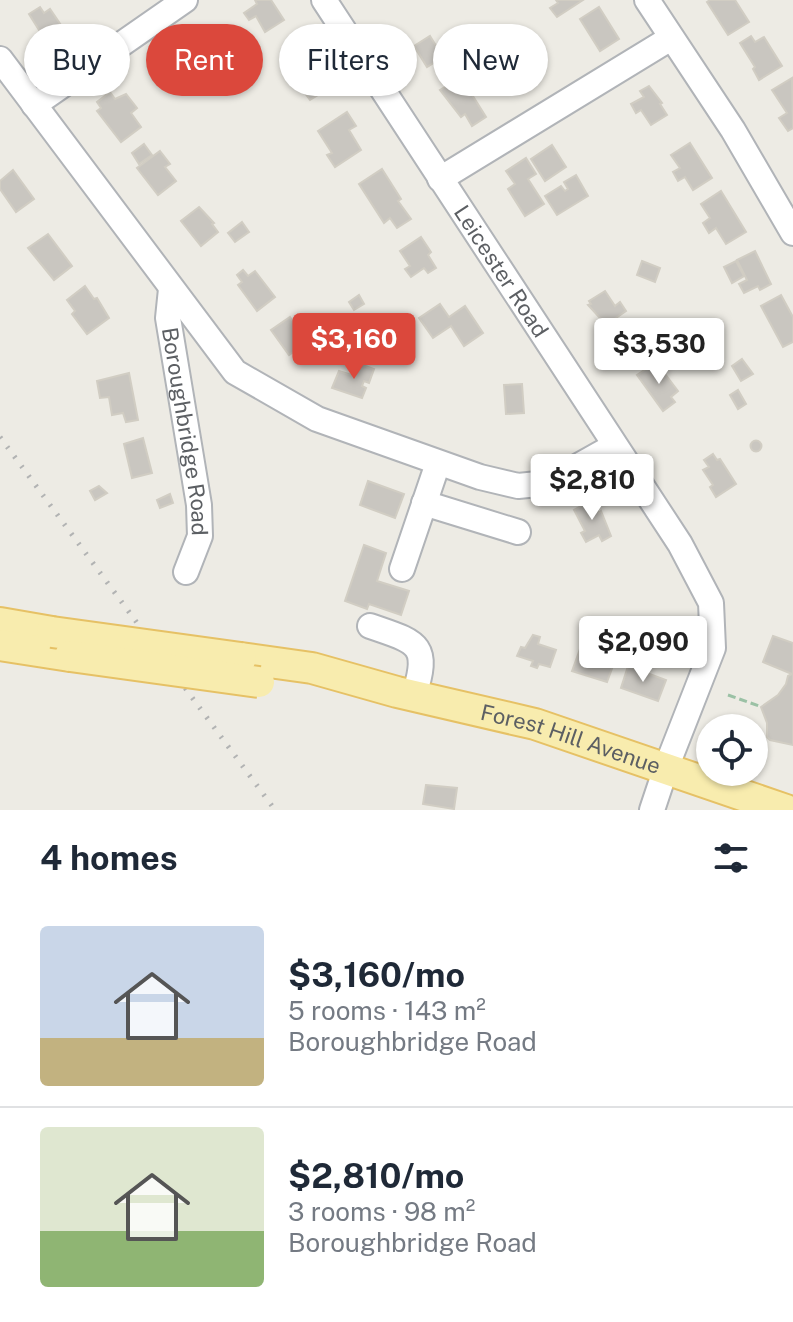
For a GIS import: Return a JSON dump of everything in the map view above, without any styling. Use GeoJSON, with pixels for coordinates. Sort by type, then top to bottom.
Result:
{"type":"FeatureCollection","features":[{"type":"Feature","properties":{"kind":"main road","name":"Forest Hill Avenue"},"geometry":{"type":"LineString","coordinates":[[0,623],[250,670],[306,688],[406,694],[535,724],[786,810]]}},
{"type":"Feature","properties":{"kind":"main road","name":"Forest Hill Avenue"},"geometry":{"type":"LineString","coordinates":[[0,645],[70,656],[250,670]]}},
{"type":"Feature","properties":{"kind":"street"},"geometry":{"type":"LineString","coordinates":[[34,105],[185,0]]}},
{"type":"Feature","properties":{"kind":"street","name":"Leicester Road"},"geometry":{"type":"LineString","coordinates":[[324,0],[680,544],[711,603],[713,648],[652,810]]}},
{"type":"Feature","properties":{"kind":"street"},"geometry":{"type":"LineString","coordinates":[[647,0],[733,130],[793,233]]}},
{"type":"Feature","properties":{"kind":"street"},"geometry":{"type":"LineString","coordinates":[[440,179],[671,38]]}},
{"type":"Feature","properties":{"kind":"street","name":"Boroughbridge Road"},"geometry":{"type":"LineString","coordinates":[[0,59],[235,372],[317,419],[438,463],[518,486],[548,483],[614,446]]}},
{"type":"Feature","properties":{"kind":"street","name":"Boroughbridge Road"},"geometry":{"type":"LineString","coordinates":[[171,289],[168,318],[199,505],[200,536],[186,572]]}},
{"type":"Feature","properties":{"kind":"street"},"geometry":{"type":"LineString","coordinates":[[402,569],[438,463]]}},
{"type":"Feature","properties":{"kind":"street"},"geometry":{"type":"LineString","coordinates":[[424,503],[518,532]]}},
{"type":"Feature","properties":{"kind":"street"},"geometry":{"type":"LineString","coordinates":[[370,626],[408,639],[418,650],[423,668],[406,694]]}},
{"type":"Feature","properties":{"kind":"path"},"geometry":{"type":"LineString","coordinates":[[728,695],[759,706]]}},
{"type":"Feature","properties":{"kind":"building"},"geometry":{"type":"Polygon","coordinates":[[[255,0],[271,0],[284,20],[265,32],[256,16],[249,20],[244,13],[257,4],[255,0]]]}},
{"type":"Feature","properties":{"kind":"building"},"geometry":{"type":"Polygon","coordinates":[[[556,0],[583,0],[557,17],[550,8],[558,3],[556,0]]]}},
{"type":"Feature","properties":{"kind":"building"},"geometry":{"type":"Polygon","coordinates":[[[735,0],[749,22],[728,35],[707,2],[735,0]]]}},
{"type":"Feature","properties":{"kind":"building"},"geometry":{"type":"Polygon","coordinates":[[[40,7],[44,13],[50,9],[60,24],[35,24],[29,14],[40,7]]]}},
{"type":"Feature","properties":{"kind":"building"},"geometry":{"type":"Polygon","coordinates":[[[599,7],[619,39],[600,51],[580,19],[599,7]]]}},
{"type":"Feature","properties":{"kind":"building"},"geometry":{"type":"Polygon","coordinates":[[[430,36],[433,41],[433,63],[427,67],[417,51],[417,44],[430,36]]]}},
{"type":"Feature","properties":{"kind":"building"},"geometry":{"type":"Polygon","coordinates":[[[751,36],[755,42],[764,37],[782,66],[759,80],[740,43],[751,36]]]}},
{"type":"Feature","properties":{"kind":"building"},"geometry":{"type":"Polygon","coordinates":[[[792,78],[793,128],[788,131],[779,118],[787,113],[772,90],[792,78]]]}},
{"type":"Feature","properties":{"kind":"building"},"geometry":{"type":"Polygon","coordinates":[[[649,86],[667,115],[651,125],[641,110],[636,113],[631,104],[644,97],[640,91],[649,86]]]}},
{"type":"Feature","properties":{"kind":"building"},"geometry":{"type":"Polygon","coordinates":[[[105,96],[115,99],[128,96],[137,108],[131,113],[141,127],[121,142],[97,111],[101,108],[97,102],[105,96]]]}},
{"type":"Feature","properties":{"kind":"building"},"geometry":{"type":"Polygon","coordinates":[[[445,96],[473,96],[486,117],[472,126],[465,114],[461,117],[445,96]]]}},
{"type":"Feature","properties":{"kind":"building"},"geometry":{"type":"Polygon","coordinates":[[[347,112],[356,126],[349,130],[361,150],[335,167],[327,155],[332,153],[318,131],[347,112]]]}},
{"type":"Feature","properties":{"kind":"building"},"geometry":{"type":"Polygon","coordinates":[[[690,143],[712,178],[693,190],[685,177],[678,181],[673,172],[680,168],[671,155],[690,143]]]}},
{"type":"Feature","properties":{"kind":"building"},"geometry":{"type":"Polygon","coordinates":[[[144,144],[152,155],[139,164],[132,153],[144,144]]]}},
{"type":"Feature","properties":{"kind":"building"},"geometry":{"type":"Polygon","coordinates":[[[552,145],[566,167],[545,181],[531,159],[552,145]]]}},
{"type":"Feature","properties":{"kind":"building"},"geometry":{"type":"Polygon","coordinates":[[[160,151],[170,164],[165,167],[176,181],[158,195],[137,168],[160,151]]]}},
{"type":"Feature","properties":{"kind":"building"},"geometry":{"type":"Polygon","coordinates":[[[526,158],[536,174],[528,179],[544,204],[525,216],[508,189],[515,184],[506,171],[526,158]]]}},
{"type":"Feature","properties":{"kind":"building"},"geometry":{"type":"Polygon","coordinates":[[[382,169],[411,219],[397,228],[390,218],[384,223],[359,184],[382,169]]]}},
{"type":"Feature","properties":{"kind":"building"},"geometry":{"type":"Polygon","coordinates":[[[13,170],[34,199],[16,212],[0,189],[0,181],[13,170]]]}},
{"type":"Feature","properties":{"kind":"building"},"geometry":{"type":"Polygon","coordinates":[[[576,175],[588,196],[557,215],[545,196],[561,186],[565,191],[568,189],[564,182],[576,175]]]}},
{"type":"Feature","properties":{"kind":"building"},"geometry":{"type":"Polygon","coordinates":[[[721,191],[746,232],[726,244],[716,228],[709,233],[703,223],[710,218],[701,204],[721,191]]]}},
{"type":"Feature","properties":{"kind":"building"},"geometry":{"type":"Polygon","coordinates":[[[199,207],[218,232],[201,246],[181,221],[199,207]]]}},
{"type":"Feature","properties":{"kind":"building"},"geometry":{"type":"Polygon","coordinates":[[[242,222],[249,232],[235,242],[228,233],[242,222]]]}},
{"type":"Feature","properties":{"kind":"building"},"geometry":{"type":"Polygon","coordinates":[[[48,234],[72,266],[54,280],[28,248],[48,234]]]}},
{"type":"Feature","properties":{"kind":"building"},"geometry":{"type":"Polygon","coordinates":[[[421,237],[431,252],[428,255],[436,268],[428,273],[424,268],[411,277],[405,269],[410,266],[400,251],[421,237]]]}},
{"type":"Feature","properties":{"kind":"building"},"geometry":{"type":"Polygon","coordinates":[[[755,251],[771,284],[744,293],[739,284],[747,280],[737,260],[755,251]]]}},
{"type":"Feature","properties":{"kind":"building"},"geometry":{"type":"Polygon","coordinates":[[[642,261],[660,268],[655,282],[637,275],[642,261]]]}},
{"type":"Feature","properties":{"kind":"building"},"geometry":{"type":"Polygon","coordinates":[[[736,261],[744,276],[732,283],[724,267],[736,261]]]}},
{"type":"Feature","properties":{"kind":"building"},"geometry":{"type":"Polygon","coordinates":[[[243,270],[248,276],[255,271],[275,297],[257,311],[238,285],[242,282],[237,275],[243,270]]]}},
{"type":"Feature","properties":{"kind":"building"},"geometry":{"type":"Polygon","coordinates":[[[85,286],[109,318],[87,334],[72,314],[75,311],[67,300],[85,286]]]}},
{"type":"Feature","properties":{"kind":"building"},"geometry":{"type":"Polygon","coordinates":[[[605,291],[615,306],[620,302],[626,311],[616,318],[619,323],[610,329],[588,305],[591,304],[589,301],[605,291]]]}},
{"type":"Feature","properties":{"kind":"building"},"geometry":{"type":"Polygon","coordinates":[[[359,295],[364,304],[354,310],[349,302],[359,295]]]}},
{"type":"Feature","properties":{"kind":"building"},"geometry":{"type":"Polygon","coordinates":[[[781,295],[793,317],[793,342],[783,347],[761,306],[781,295]]]}},
{"type":"Feature","properties":{"kind":"building"},"geometry":{"type":"Polygon","coordinates":[[[440,304],[449,317],[465,306],[483,333],[464,346],[451,326],[433,338],[419,318],[440,304]]]}},
{"type":"Feature","properties":{"kind":"building"},"geometry":{"type":"Polygon","coordinates":[[[290,317],[307,342],[289,355],[271,330],[290,317]]]}},
{"type":"Feature","properties":{"kind":"building"},"geometry":{"type":"Polygon","coordinates":[[[742,359],[753,374],[741,381],[732,366],[742,359]]]}},
{"type":"Feature","properties":{"kind":"building"},"geometry":{"type":"Polygon","coordinates":[[[656,362],[678,391],[671,397],[675,402],[663,411],[637,375],[656,362]]]}},
{"type":"Feature","properties":{"kind":"building"},"geometry":{"type":"Polygon","coordinates":[[[360,364],[374,369],[369,383],[364,381],[362,386],[366,388],[362,398],[332,388],[339,371],[355,376],[360,364]]]}},
{"type":"Feature","properties":{"kind":"building"},"geometry":{"type":"Polygon","coordinates":[[[129,373],[138,420],[126,422],[123,413],[112,415],[109,397],[100,398],[97,381],[129,373]]]}},
{"type":"Feature","properties":{"kind":"building"},"geometry":{"type":"Polygon","coordinates":[[[522,384],[524,413],[506,414],[504,385],[522,384]]]}},
{"type":"Feature","properties":{"kind":"building"},"geometry":{"type":"Polygon","coordinates":[[[738,390],[746,404],[738,409],[730,395],[738,390]]]}},
{"type":"Feature","properties":{"kind":"building"},"geometry":{"type":"Polygon","coordinates":[[[143,438],[152,473],[132,478],[124,444],[143,438]]]}},
{"type":"Feature","properties":{"kind":"building"},"geometry":{"type":"Polygon","coordinates":[[[756,440],[762,446],[756,452],[750,446],[756,440]]]}},
{"type":"Feature","properties":{"kind":"building"},"geometry":{"type":"Polygon","coordinates":[[[713,454],[717,460],[720,459],[736,484],[716,497],[710,487],[713,485],[703,470],[709,467],[704,460],[713,454]]]}},
{"type":"Feature","properties":{"kind":"building"},"geometry":{"type":"Polygon","coordinates":[[[368,481],[404,494],[395,518],[360,505],[368,481]]]}},
{"type":"Feature","properties":{"kind":"building"},"geometry":{"type":"Polygon","coordinates":[[[99,486],[107,493],[95,500],[90,491],[99,486]]]}},
{"type":"Feature","properties":{"kind":"building"},"geometry":{"type":"Polygon","coordinates":[[[170,494],[173,503],[160,508],[157,500],[170,494]]]}},
{"type":"Feature","properties":{"kind":"building"},"geometry":{"type":"Polygon","coordinates":[[[592,500],[599,513],[601,511],[611,536],[602,541],[599,535],[586,542],[581,533],[585,531],[574,510],[592,500]]]}},
{"type":"Feature","properties":{"kind":"building"},"geometry":{"type":"Polygon","coordinates":[[[364,545],[386,553],[377,581],[409,591],[401,615],[369,604],[367,609],[345,601],[364,545]]]}},
{"type":"Feature","properties":{"kind":"building"},"geometry":{"type":"Polygon","coordinates":[[[533,635],[540,637],[538,644],[556,650],[550,667],[539,664],[537,668],[531,666],[533,661],[517,656],[533,635]]]}},
{"type":"Feature","properties":{"kind":"building"},"geometry":{"type":"Polygon","coordinates":[[[773,636],[793,643],[793,745],[768,738],[768,714],[764,714],[761,707],[778,695],[792,674],[763,662],[773,636]]]}},
{"type":"Feature","properties":{"kind":"building"},"geometry":{"type":"Polygon","coordinates":[[[580,649],[614,663],[607,682],[572,671],[580,649]]]}},
{"type":"Feature","properties":{"kind":"building"},"geometry":{"type":"Polygon","coordinates":[[[628,666],[666,680],[658,701],[621,688],[628,666]]]}},
{"type":"Feature","properties":{"kind":"building"},"geometry":{"type":"Polygon","coordinates":[[[426,785],[457,788],[454,809],[423,804],[426,785]]]}},
{"type":"Feature","properties":{"kind":"railway"},"geometry":{"type":"LineString","coordinates":[[0,437],[275,810]]}}]}
